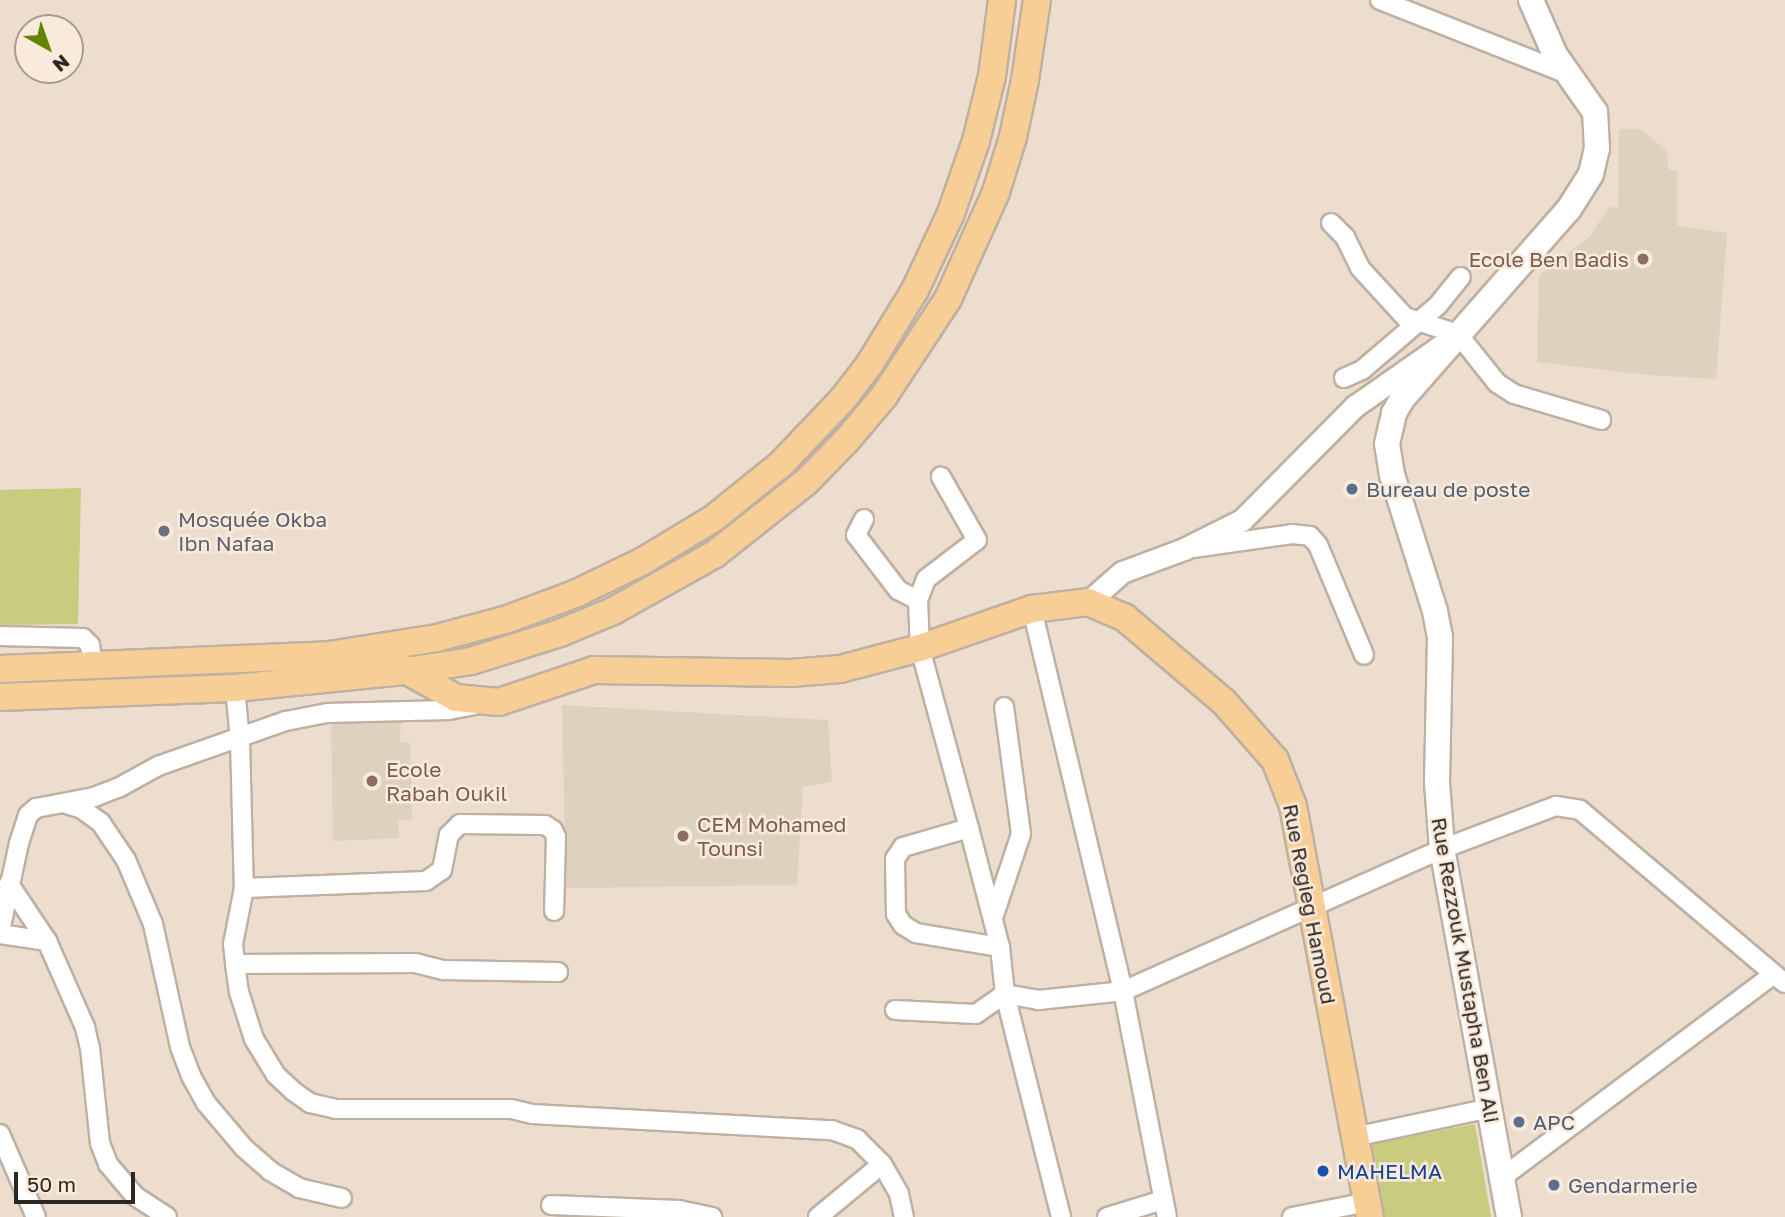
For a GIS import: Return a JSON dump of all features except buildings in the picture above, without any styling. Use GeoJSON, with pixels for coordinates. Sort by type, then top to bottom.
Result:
{"type":"FeatureCollection","features":[{"type":"Feature","properties":{"kind":"main road"},"geometry":{"type":"LineString","coordinates":[[0,669],[312,656],[371,651],[437,638],[508,619],[610,578],[714,518],[765,478],[811,433],[842,400],[888,337],[947,223],[985,109],[1002,0]]}},
{"type":"Feature","properties":{"kind":"main road"},"geometry":{"type":"LineString","coordinates":[[0,697],[235,688],[406,671],[471,661],[560,633],[613,611],[665,584],[762,520],[806,482],[854,431],[918,348],[974,246],[1013,137],[1037,0]]}},
{"type":"Feature","properties":{"kind":"main road","name":"Rue Rezzouk Mustapha Ben Ali"},"geometry":{"type":"LineString","coordinates":[[1509,1217],[1442,849],[1437,782],[1440,637],[1435,611],[1392,475],[1387,444],[1394,413],[1402,399],[1569,209],[1591,174],[1598,137],[1595,112],[1549,43],[1531,0]]}},
{"type":"Feature","properties":{"kind":"main road","name":"Rue Regieg Hamoud"},"geometry":{"type":"LineString","coordinates":[[371,651],[456,698],[491,702],[506,701],[594,670],[828,670],[920,648],[1032,609],[1088,602],[1124,617],[1224,702],[1275,760],[1293,806],[1369,1210]]}},
{"type":"Feature","properties":{"kind":"main road"},"geometry":{"type":"LineString","coordinates":[[471,661],[471,689],[491,702]]}},
{"type":"Feature","properties":{"kind":"street"},"geometry":{"type":"LineString","coordinates":[[1380,0],[1568,74]]}},
{"type":"Feature","properties":{"kind":"street"},"geometry":{"type":"LineString","coordinates":[[1331,223],[1345,237],[1360,268],[1405,317],[1458,334],[1497,383],[1514,394],[1601,421]]}},
{"type":"Feature","properties":{"kind":"street"},"geometry":{"type":"LineString","coordinates":[[1344,377],[1362,370],[1438,305],[1461,277]]}},
{"type":"Feature","properties":{"kind":"street"},"geometry":{"type":"LineString","coordinates":[[1088,602],[1122,572],[1184,549],[1242,520],[1355,406],[1458,334]]}},
{"type":"Feature","properties":{"kind":"street"},"geometry":{"type":"LineString","coordinates":[[941,477],[977,540],[926,579],[918,600],[920,648],[994,915],[1005,994],[1061,1217]]}},
{"type":"Feature","properties":{"kind":"street"},"geometry":{"type":"LineString","coordinates":[[864,519],[856,535],[898,590],[918,600]]}},
{"type":"Feature","properties":{"kind":"street"},"geometry":{"type":"LineString","coordinates":[[1184,549],[1292,534],[1310,536],[1318,545],[1364,655]]}},
{"type":"Feature","properties":{"kind":"street"},"geometry":{"type":"LineString","coordinates":[[1032,609],[1123,991],[1165,1209],[1107,1217]]}},
{"type":"Feature","properties":{"kind":"street"},"geometry":{"type":"LineString","coordinates":[[0,636],[83,638],[90,645],[93,665]]}},
{"type":"Feature","properties":{"kind":"street"},"geometry":{"type":"LineString","coordinates":[[235,688],[240,740],[244,888],[236,925],[235,964],[245,1016],[263,1058],[284,1083],[310,1103],[335,1109],[511,1109],[532,1114],[832,1130],[857,1139],[882,1164],[899,1194],[904,1217]]}},
{"type":"Feature","properties":{"kind":"street"},"geometry":{"type":"LineString","coordinates":[[47,941],[0,932],[9,884],[28,815],[36,808],[94,797],[118,788],[158,766],[240,740],[286,721],[327,713],[449,710],[491,702]]}},
{"type":"Feature","properties":{"kind":"street"},"geometry":{"type":"LineString","coordinates":[[994,915],[1021,834],[1004,707]]}},
{"type":"Feature","properties":{"kind":"street"},"geometry":{"type":"LineString","coordinates":[[64,803],[82,809],[101,823],[126,860],[153,924],[180,1047],[206,1104],[244,1149],[271,1171],[299,1188],[342,1198]]}},
{"type":"Feature","properties":{"kind":"street"},"geometry":{"type":"LineString","coordinates":[[895,1010],[976,1014],[1005,994],[1038,1000],[1123,991],[1313,909],[1442,849],[1556,806],[1580,810],[1780,979],[1500,1179]]}},
{"type":"Feature","properties":{"kind":"street"},"geometry":{"type":"LineString","coordinates":[[244,888],[426,881],[442,870],[449,835],[460,824],[545,825],[553,830],[556,837],[554,911]]}},
{"type":"Feature","properties":{"kind":"street"},"geometry":{"type":"LineString","coordinates":[[969,828],[902,847],[895,859],[896,914],[903,925],[916,933],[1000,947]]}},
{"type":"Feature","properties":{"kind":"street"},"geometry":{"type":"LineString","coordinates":[[9,884],[47,941],[85,1027],[90,1048],[100,1143],[108,1164],[135,1196],[167,1217]]}},
{"type":"Feature","properties":{"kind":"street"},"geometry":{"type":"LineString","coordinates":[[235,964],[415,963],[444,970],[558,972]]}},
{"type":"Feature","properties":{"kind":"street"},"geometry":{"type":"LineString","coordinates":[[1354,1137],[1490,1108]]}},
{"type":"Feature","properties":{"kind":"street"},"geometry":{"type":"LineString","coordinates":[[0,1134],[36,1217]]}},
{"type":"Feature","properties":{"kind":"street"},"geometry":{"type":"LineString","coordinates":[[818,1217],[882,1164]]}},
{"type":"Feature","properties":{"kind":"street"},"geometry":{"type":"LineString","coordinates":[[551,1205],[680,1209],[712,1217]]}},
{"type":"Feature","properties":{"kind":"street"},"geometry":{"type":"LineString","coordinates":[[1292,1217],[1369,1210]]}},
{"type":"Feature","properties":{"kind":"shaded area","name":"Ecole Ben Badis"},"geometry":{"type":"Polygon","coordinates":[[[1619,129],[1641,129],[1667,151],[1668,169],[1677,171],[1677,226],[1727,233],[1716,379],[1648,375],[1537,362],[1539,276],[1589,237],[1610,206],[1618,209],[1619,129]]]}},
{"type":"Feature","properties":{"kind":"shaded area","name":"CEM Mohamed Tounsi"},"geometry":{"type":"Polygon","coordinates":[[[562,705],[828,720],[832,782],[803,787],[797,885],[566,888],[562,705]]]}},
{"type":"Feature","properties":{"kind":"shaded area","name":"Ecole Rabah Oukil"},"geometry":{"type":"Polygon","coordinates":[[[401,717],[400,742],[410,743],[412,819],[398,820],[399,838],[333,841],[331,719],[401,717]]]}},
{"type":"Feature","properties":{"kind":"green space"},"geometry":{"type":"Polygon","coordinates":[[[81,488],[78,624],[0,625],[0,490],[81,488]]]}},
{"type":"Feature","properties":{"kind":"green space"},"geometry":{"type":"Polygon","coordinates":[[[1475,1124],[1491,1217],[1377,1217],[1364,1145],[1475,1124]]]}},
{"type":"Feature","properties":{"kind":"place","name":"Ecole Ben Badis"},"geometry":{"type":"Point","coordinates":[1643,259]}},
{"type":"Feature","properties":{"kind":"place","name":"Bureau de poste"},"geometry":{"type":"Point","coordinates":[1352,489]}},
{"type":"Feature","properties":{"kind":"place","name":"Mosquée Okba Ibn Nafaa"},"geometry":{"type":"Point","coordinates":[164,531]}},
{"type":"Feature","properties":{"kind":"place","name":"Ecole Rabah Oukil"},"geometry":{"type":"Point","coordinates":[372,781]}},
{"type":"Feature","properties":{"kind":"place","name":"CEM Mohamed Tounsi"},"geometry":{"type":"Point","coordinates":[683,836]}},
{"type":"Feature","properties":{"kind":"place","name":"APC"},"geometry":{"type":"Point","coordinates":[1519,1122]}},
{"type":"Feature","properties":{"kind":"place","name":"MAHELMA"},"geometry":{"type":"Point","coordinates":[1323,1171]}},
{"type":"Feature","properties":{"kind":"place","name":"Gendarmerie"},"geometry":{"type":"Point","coordinates":[1554,1185]}}]}
